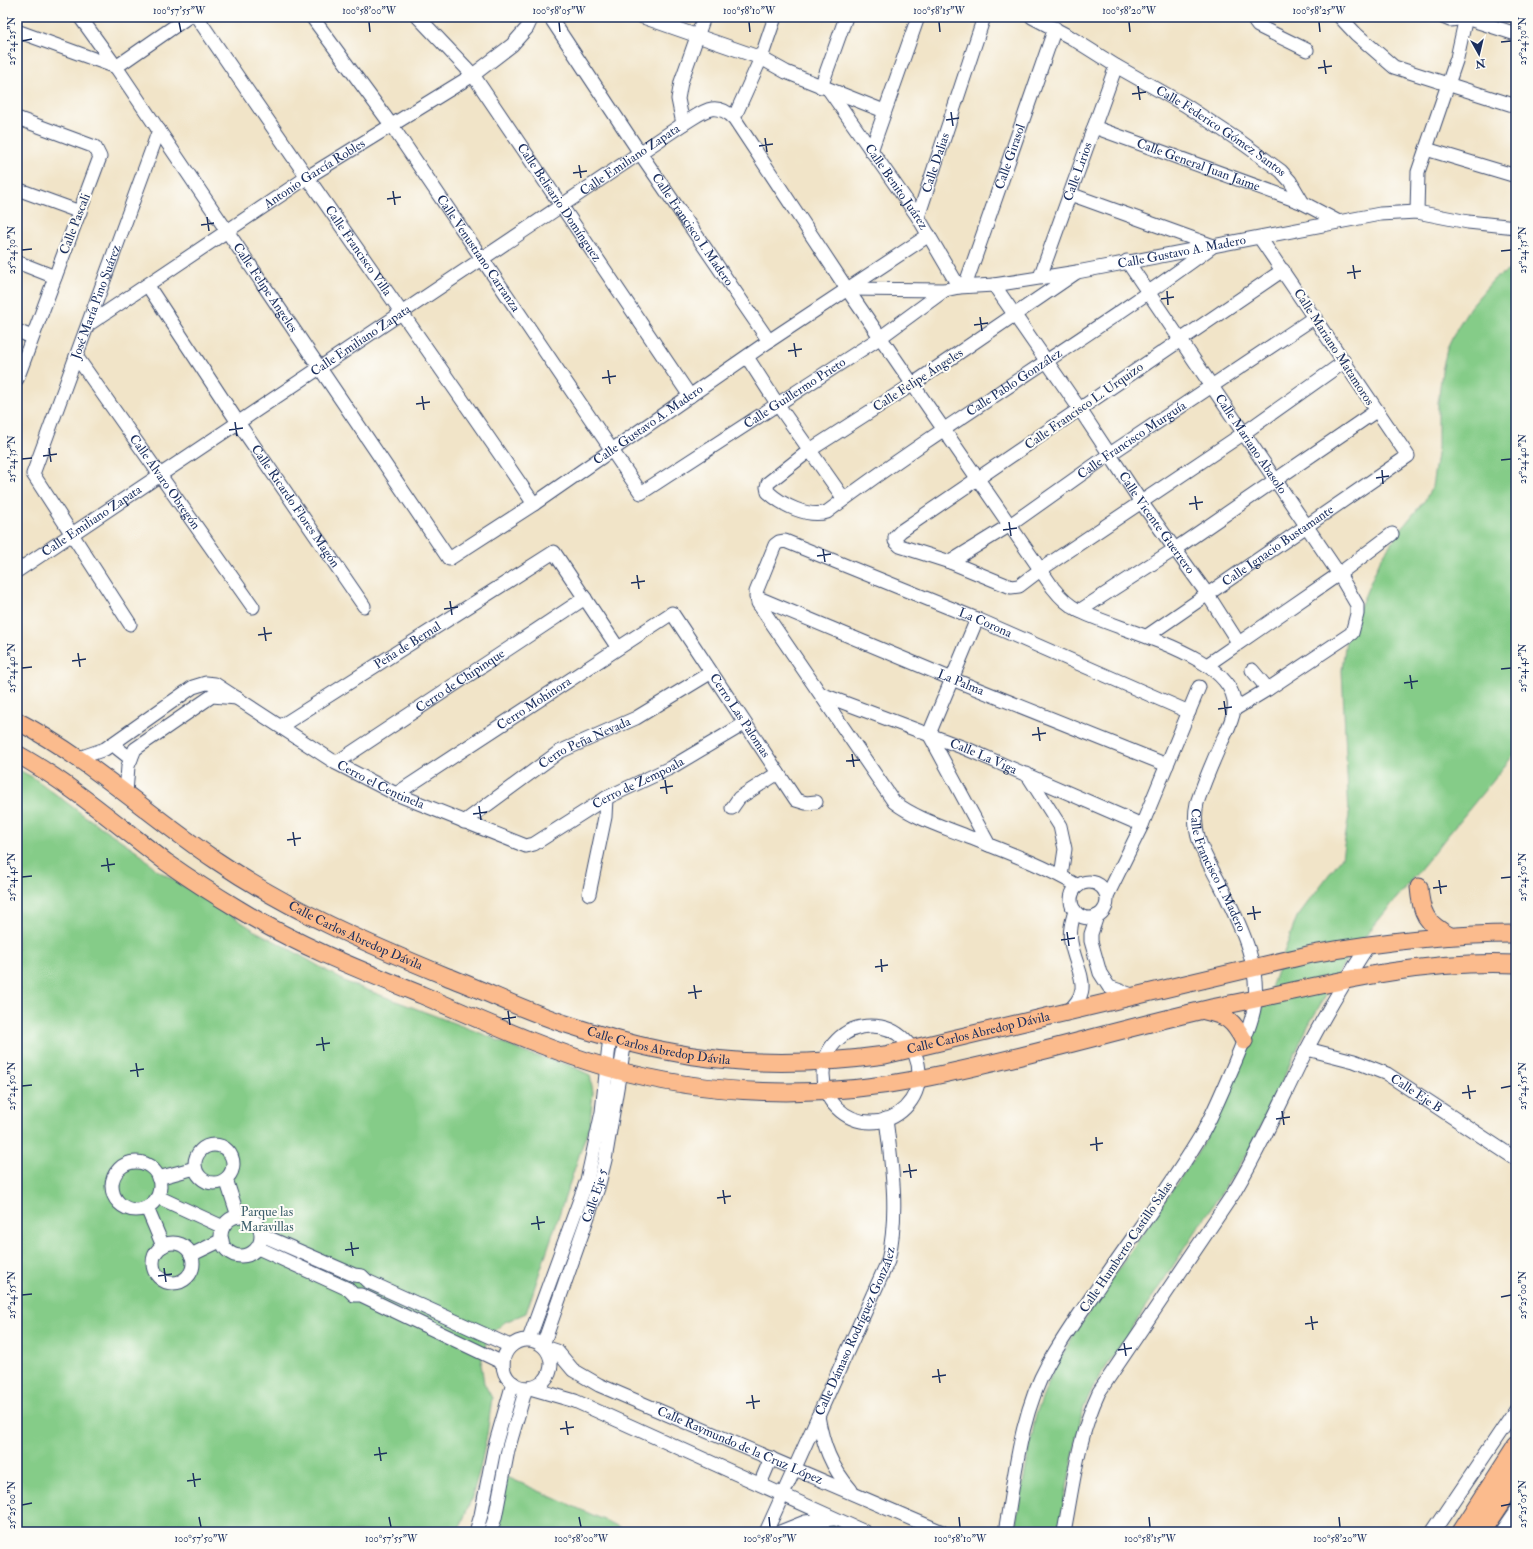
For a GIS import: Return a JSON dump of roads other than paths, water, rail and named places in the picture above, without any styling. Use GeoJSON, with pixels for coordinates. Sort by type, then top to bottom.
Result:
{"type":"FeatureCollection","features":[{"type":"Feature","properties":{"kind":"highway"},"geometry":{"type":"LineString","coordinates":[[1462,1532],[1516,1448]]}},
{"type":"Feature","properties":{"kind":"highway"},"geometry":{"type":"LineString","coordinates":[[1480,1532],[1516,1478]]}},
{"type":"Feature","properties":{"kind":"main road","name":"Calle Carlos Abredop Dávila"},"geometry":{"type":"LineString","coordinates":[[17,721],[79,758],[216,861],[276,899],[343,933],[522,1008],[568,1025],[666,1051],[712,1058],[754,1062],[825,1061],[862,1058],[912,1050],[1253,967],[1370,944],[1450,936],[1516,934]]}},
{"type":"Feature","properties":{"kind":"main road","name":"Calle Carlos Abredop Dávila"},"geometry":{"type":"LineString","coordinates":[[17,754],[70,786],[168,863],[242,912],[342,962],[503,1030],[564,1053],[613,1069],[673,1082],[742,1091],[860,1088],[919,1079],[1023,1056],[1203,1010],[1346,979],[1418,968],[1453,965],[1516,964]]}},
{"type":"Feature","properties":{"kind":"main road"},"geometry":{"type":"LineString","coordinates":[[1419,887],[1420,899],[1428,921],[1434,927],[1450,936]]}},
{"type":"Feature","properties":{"kind":"main road"},"geometry":{"type":"LineString","coordinates":[[1203,1010],[1222,1015],[1228,1019],[1237,1028],[1244,1040]]}},
{"type":"Feature","properties":{"kind":"street","name":"Calle Felipe Ángeles"},"geometry":{"type":"LineString","coordinates":[[80,17],[159,130],[449,559]]}},
{"type":"Feature","properties":{"kind":"street"},"geometry":{"type":"LineString","coordinates":[[17,31],[116,67],[188,17]]}},
{"type":"Feature","properties":{"kind":"street","name":"Calle Francisco Villa"},"geometry":{"type":"LineString","coordinates":[[197,17],[306,178],[404,313],[534,504]]}},
{"type":"Feature","properties":{"kind":"street","name":"Calle Venustiano Carranza"},"geometry":{"type":"LineString","coordinates":[[312,17],[392,126],[641,493]]}},
{"type":"Feature","properties":{"kind":"street","name":"Calle Belisario Domínguez"},"geometry":{"type":"LineString","coordinates":[[418,17],[473,74],[690,396]]}},
{"type":"Feature","properties":{"kind":"street","name":"Antonio García Robles"},"geometry":{"type":"LineString","coordinates":[[89,324],[148,286],[306,178],[392,126],[473,74],[512,45],[527,28],[532,17]]}},
{"type":"Feature","properties":{"kind":"street","name":"Calle Francisco I. Madero"},"geometry":{"type":"LineString","coordinates":[[550,17],[640,153],[769,341]]}},
{"type":"Feature","properties":{"kind":"street"},"geometry":{"type":"LineString","coordinates":[[643,17],[761,58],[786,72],[884,111]]}},
{"type":"Feature","properties":{"kind":"street"},"geometry":{"type":"LineString","coordinates":[[683,124],[678,99],[679,91],[704,17]]}},
{"type":"Feature","properties":{"kind":"street"},"geometry":{"type":"LineString","coordinates":[[775,17],[761,58],[734,118],[847,289],[1040,570],[1063,600],[1078,611],[1147,636],[1207,665],[1223,678],[1230,688],[1235,709],[1268,689],[1252,670]]}},
{"type":"Feature","properties":{"kind":"street"},"geometry":{"type":"LineString","coordinates":[[825,88],[846,17]]}},
{"type":"Feature","properties":{"kind":"street"},"geometry":{"type":"LineString","coordinates":[[871,151],[918,17]]}},
{"type":"Feature","properties":{"kind":"street","name":"Calle Dalias"},"geometry":{"type":"LineString","coordinates":[[918,217],[984,17]]}},
{"type":"Feature","properties":{"kind":"street","name":"Calle Federico Gómez Santos"},"geometry":{"type":"LineString","coordinates":[[1032,17],[1055,28],[1116,66],[1185,105],[1263,157],[1290,181],[1304,203],[1337,221]]}},
{"type":"Feature","properties":{"kind":"street"},"geometry":{"type":"LineString","coordinates":[[1256,17],[1255,22],[1258,26],[1307,50]]}},
{"type":"Feature","properties":{"kind":"street"},"geometry":{"type":"LineString","coordinates":[[1340,17],[1356,34],[1394,67],[1448,86],[1516,106]]}},
{"type":"Feature","properties":{"kind":"street"},"geometry":{"type":"LineString","coordinates":[[1443,17],[1450,20],[1466,18],[1516,34]]}},
{"type":"Feature","properties":{"kind":"street"},"geometry":{"type":"LineString","coordinates":[[1417,212],[1418,172],[1448,86],[1466,18]]}},
{"type":"Feature","properties":{"kind":"street","name":"Calle Girasol"},"geometry":{"type":"LineString","coordinates":[[962,286],[1055,28]]}},
{"type":"Feature","properties":{"kind":"street","name":"Calle Lirios"},"geometry":{"type":"LineString","coordinates":[[1040,277],[1116,66]]}},
{"type":"Feature","properties":{"kind":"street","name":"Calle Benito Juárez"},"geometry":{"type":"LineString","coordinates":[[825,88],[918,217],[962,286]]}},
{"type":"Feature","properties":{"kind":"street","name":"Calle Emiliano Zapata"},"geometry":{"type":"LineString","coordinates":[[17,571],[239,424],[482,260],[560,205],[683,124],[706,110],[718,108],[726,111],[734,118]]}},
{"type":"Feature","properties":{"kind":"street","name":"Calle Pascali"},"geometry":{"type":"LineString","coordinates":[[17,118],[95,147],[100,157],[17,379]]}},
{"type":"Feature","properties":{"kind":"street","name":"Calle General Juan Jaime"},"geometry":{"type":"LineString","coordinates":[[1094,127],[1304,203]]}},
{"type":"Feature","properties":{"kind":"street","name":"José María Pino Suárez"},"geometry":{"type":"LineString","coordinates":[[72,534],[33,474],[159,130]]}},
{"type":"Feature","properties":{"kind":"street"},"geometry":{"type":"LineString","coordinates":[[1426,148],[1516,176]]}},
{"type":"Feature","properties":{"kind":"street"},"geometry":{"type":"LineString","coordinates":[[17,189],[80,212]]}},
{"type":"Feature","properties":{"kind":"street"},"geometry":{"type":"LineString","coordinates":[[1070,194],[1213,246]]}},
{"type":"Feature","properties":{"kind":"street","name":"Calle Gustavo A. Madero"},"geometry":{"type":"LineString","coordinates":[[847,289],[944,290],[962,286],[994,285],[1077,272],[1127,261],[1260,238],[1337,221],[1380,214],[1417,212],[1468,222],[1516,227]]}},
{"type":"Feature","properties":{"kind":"street","name":"Calle Gustavo A. Madero"},"geometry":{"type":"LineString","coordinates":[[449,559],[534,504],[769,341],[929,235]]}},
{"type":"Feature","properties":{"kind":"street","name":"Calle Mariano Matamoros"},"geometry":{"type":"LineString","coordinates":[[1260,238],[1408,456]]}},
{"type":"Feature","properties":{"kind":"street","name":"Calle Pablo González"},"geometry":{"type":"LineString","coordinates":[[813,513],[827,512],[945,430],[1150,293],[1213,246]]}},
{"type":"Feature","properties":{"kind":"street","name":"Calle Mariano Abasolo"},"geometry":{"type":"LineString","coordinates":[[1127,261],[1150,293],[1210,386],[1244,433],[1339,574],[1357,605],[1357,614],[1352,633],[1268,689]]}},
{"type":"Feature","properties":{"kind":"street"},"geometry":{"type":"LineString","coordinates":[[17,262],[56,277]]}},
{"type":"Feature","properties":{"kind":"street","name":"Calle Francisco L. Urquizo"},"geometry":{"type":"LineString","coordinates":[[950,562],[900,546],[895,541],[897,534],[1283,270]]}},
{"type":"Feature","properties":{"kind":"street","name":"Calle Felipe Ángeles"},"geometry":{"type":"LineString","coordinates":[[813,513],[786,504],[768,492],[767,485],[770,481],[810,450],[912,384],[1077,272]]}},
{"type":"Feature","properties":{"kind":"street","name":"Calle Vicente Guerrero"},"geometry":{"type":"LineString","coordinates":[[994,285],[1046,362],[1080,408],[1140,502],[1208,594],[1238,642]]}},
{"type":"Feature","properties":{"kind":"street","name":"Calle Ricardo Flores Magón"},"geometry":{"type":"LineString","coordinates":[[148,286],[239,424],[364,606]]}},
{"type":"Feature","properties":{"kind":"street","name":"Calle Guillermo Prieto"},"geometry":{"type":"LineString","coordinates":[[641,493],[881,337],[944,290]]}},
{"type":"Feature","properties":{"kind":"street","name":"Calle Francisco Murguía"},"geometry":{"type":"LineString","coordinates":[[950,562],[1010,525],[1110,454],[1315,317]]}},
{"type":"Feature","properties":{"kind":"street"},"geometry":{"type":"LineString","coordinates":[[17,331],[32,336]]}},
{"type":"Feature","properties":{"kind":"street","name":"Calle Álvaro Obregón"},"geometry":{"type":"LineString","coordinates":[[76,356],[253,607]]}},
{"type":"Feature","properties":{"kind":"street"},"geometry":{"type":"LineString","coordinates":[[747,357],[778,405],[844,499]]}},
{"type":"Feature","properties":{"kind":"street"},"geometry":{"type":"LineString","coordinates":[[950,562],[1011,587],[1019,586],[1140,502],[1244,433],[1344,362]]}},
{"type":"Feature","properties":{"kind":"street"},"geometry":{"type":"LineString","coordinates":[[1078,611],[1175,549],[1376,411]]}},
{"type":"Feature","properties":{"kind":"street","name":"Calle Ignacio Bustamante"},"geometry":{"type":"LineString","coordinates":[[1147,636],[1408,456]]}},
{"type":"Feature","properties":{"kind":"street"},"geometry":{"type":"LineString","coordinates":[[72,534],[130,624]]}},
{"type":"Feature","properties":{"kind":"street"},"geometry":{"type":"LineString","coordinates":[[1207,665],[1238,642],[1339,574],[1392,534]]}},
{"type":"Feature","properties":{"kind":"street","name":"La Corona"},"geometry":{"type":"LineString","coordinates":[[756,597],[759,585],[775,545],[778,542],[785,541],[977,619],[1189,712]]}},
{"type":"Feature","properties":{"kind":"street","name":"Peña de Bernal"},"geometry":{"type":"LineString","coordinates":[[281,726],[554,552],[585,598]]}},
{"type":"Feature","properties":{"kind":"street"},"geometry":{"type":"LineString","coordinates":[[756,597],[758,603],[894,802],[904,810],[927,821],[990,845],[1061,876],[1078,886]]}},
{"type":"Feature","properties":{"kind":"street","name":"La Palma"},"geometry":{"type":"LineString","coordinates":[[756,597],[952,679],[1167,765]]}},
{"type":"Feature","properties":{"kind":"street"},"geometry":{"type":"LineString","coordinates":[[585,598],[618,648]]}},
{"type":"Feature","properties":{"kind":"street","name":"Cerro de Chipinque"},"geometry":{"type":"LineString","coordinates":[[336,763],[585,598]]}},
{"type":"Feature","properties":{"kind":"street","name":"Cerro Mohinora"},"geometry":{"type":"LineString","coordinates":[[396,794],[672,613]]}},
{"type":"Feature","properties":{"kind":"street","name":"Cerro Las Palomas"},"geometry":{"type":"LineString","coordinates":[[672,613],[710,673],[796,800],[806,803],[816,802]]}},
{"type":"Feature","properties":{"kind":"street"},"geometry":{"type":"LineString","coordinates":[[977,619],[929,734],[990,845]]}},
{"type":"Feature","properties":{"kind":"street","name":"Cerro Peña Nevada"},"geometry":{"type":"LineString","coordinates":[[464,822],[559,752],[636,718],[710,673]]}},
{"type":"Feature","properties":{"kind":"street","name":"Cerro el Centinela"},"geometry":{"type":"LineString","coordinates":[[154,714],[193,687],[206,683],[215,684],[239,698],[336,763],[396,794],[517,844],[526,846],[534,844]]}},
{"type":"Feature","properties":{"kind":"street"},"geometry":{"type":"LineString","coordinates":[[1136,996],[1109,987],[1100,973],[1091,941],[1091,934],[1097,916],[1105,909],[1107,896],[1142,825],[1199,687]]}},
{"type":"Feature","properties":{"kind":"street","name":"Calle La Viga"},"geometry":{"type":"LineString","coordinates":[[821,694],[929,734],[1027,774],[1142,825]]}},
{"type":"Feature","properties":{"kind":"street"},"geometry":{"type":"LineString","coordinates":[[126,793],[128,766],[135,748],[180,716],[212,696],[239,698]]}},
{"type":"Feature","properties":{"kind":"street","name":"Calle Francisco I. Madero"},"geometry":{"type":"LineString","coordinates":[[1235,709],[1197,803],[1195,828],[1204,857],[1235,915],[1253,967]]}},
{"type":"Feature","properties":{"kind":"street"},"geometry":{"type":"LineString","coordinates":[[79,758],[105,749],[154,714],[165,727]]}},
{"type":"Feature","properties":{"kind":"street","name":"Cerro de Zempoala"},"geometry":{"type":"LineString","coordinates":[[534,844],[606,798],[670,768],[744,724]]}},
{"type":"Feature","properties":{"kind":"street"},"geometry":{"type":"LineString","coordinates":[[112,744],[131,759]]}},
{"type":"Feature","properties":{"kind":"street"},"geometry":{"type":"LineString","coordinates":[[732,808],[739,798],[778,773]]}},
{"type":"Feature","properties":{"kind":"street"},"geometry":{"type":"LineString","coordinates":[[1027,774],[1060,826],[1065,849],[1061,876]]}},
{"type":"Feature","properties":{"kind":"street"},"geometry":{"type":"LineString","coordinates":[[589,894],[605,817],[606,798]]}},
{"type":"Feature","properties":{"kind":"street"},"geometry":{"type":"LineString","coordinates":[[1064,1014],[1075,1006],[1080,999],[1083,989],[1082,978],[1071,942],[1070,929],[1075,911],[1072,898],[1078,886],[1091,882],[1098,884],[1103,888],[1107,896]]}},
{"type":"Feature","properties":{"kind":"street"},"geometry":{"type":"LineString","coordinates":[[1075,911],[1086,918],[1097,916]]}},
{"type":"Feature","properties":{"kind":"street"},"geometry":{"type":"LineString","coordinates":[[1064,1532],[1084,1431],[1090,1412],[1100,1392],[1251,1165],[1307,1049],[1346,979],[1370,944]]}},
{"type":"Feature","properties":{"kind":"street","name":"Calle Humberto Castillo Salas"},"geometry":{"type":"LineString","coordinates":[[1005,1532],[1025,1429],[1034,1398],[1047,1366],[1065,1335],[1180,1168],[1204,1130],[1244,1040],[1252,1016],[1256,999],[1256,982],[1253,967]]}},
{"type":"Feature","properties":{"kind":"street"},"geometry":{"type":"LineString","coordinates":[[1082,978],[1100,973]]}},
{"type":"Feature","properties":{"kind":"street"},"geometry":{"type":"LineString","coordinates":[[865,1027],[887,1029],[902,1038],[912,1050],[919,1069],[919,1079],[911,1100],[904,1108],[886,1119],[874,1122],[862,1121],[850,1117],[839,1110],[831,1101],[823,1080],[825,1061],[836,1041],[854,1029],[865,1027]]}},
{"type":"Feature","properties":{"kind":"street","name":"Calle Eje 5"},"geometry":{"type":"LineString","coordinates":[[544,1346],[598,1188],[605,1160],[617,1038]]}},
{"type":"Feature","properties":{"kind":"street","name":"Calle Eje B"},"geometry":{"type":"LineString","coordinates":[[1307,1049],[1354,1060],[1387,1074],[1410,1087],[1516,1159]]}},
{"type":"Feature","properties":{"kind":"street","name":"Calle Eje 5"},"geometry":{"type":"LineString","coordinates":[[529,1339],[587,1180],[613,1069]]}},
{"type":"Feature","properties":{"kind":"street","name":"Calle Dámaso Rodríguez González"},"geometry":{"type":"LineString","coordinates":[[766,1532],[784,1494],[793,1469],[888,1261],[892,1243],[895,1188],[886,1119]]}},
{"type":"Feature","properties":{"kind":"street"},"geometry":{"type":"LineString","coordinates":[[211,1144],[218,1144],[229,1151],[234,1162],[230,1174],[226,1179],[214,1183],[202,1179],[195,1168],[196,1156],[200,1150],[211,1144]]}},
{"type":"Feature","properties":{"kind":"street"},"geometry":{"type":"LineString","coordinates":[[137,1162],[152,1168],[158,1178],[160,1189],[158,1197],[146,1208],[131,1210],[117,1202],[111,1187],[112,1179],[122,1166],[137,1162]]}},
{"type":"Feature","properties":{"kind":"street"},"geometry":{"type":"LineString","coordinates":[[158,1178],[195,1168]]}},
{"type":"Feature","properties":{"kind":"street"},"geometry":{"type":"LineString","coordinates":[[226,1179],[238,1216]]}},
{"type":"Feature","properties":{"kind":"street"},"geometry":{"type":"LineString","coordinates":[[158,1197],[222,1234],[228,1251],[240,1256],[252,1252],[258,1248],[262,1235]]}},
{"type":"Feature","properties":{"kind":"street"},"geometry":{"type":"LineString","coordinates":[[146,1208],[163,1246]]}},
{"type":"Feature","properties":{"kind":"street"},"geometry":{"type":"LineString","coordinates":[[191,1255],[222,1234],[232,1218],[238,1216],[251,1218],[256,1222],[262,1235],[354,1275],[362,1276],[367,1281],[510,1346]]}},
{"type":"Feature","properties":{"kind":"street"},"geometry":{"type":"LineString","coordinates":[[170,1244],[182,1246],[191,1255],[193,1261],[190,1274],[180,1282],[167,1282],[161,1279],[154,1268],[155,1255],[163,1246],[170,1244]]}},
{"type":"Feature","properties":{"kind":"street"},"geometry":{"type":"LineString","coordinates":[[258,1248],[348,1288],[354,1295],[361,1295],[503,1363]]}},
{"type":"Feature","properties":{"kind":"street"},"geometry":{"type":"LineString","coordinates":[[348,1288],[348,1281],[354,1275]]}},
{"type":"Feature","properties":{"kind":"street"},"geometry":{"type":"LineString","coordinates":[[361,1295],[367,1290],[367,1281]]}},
{"type":"Feature","properties":{"kind":"street"},"geometry":{"type":"LineString","coordinates":[[529,1339],[544,1346],[552,1361],[549,1376],[537,1386],[528,1388],[513,1383],[504,1370],[503,1363],[504,1357],[510,1346],[522,1340],[529,1339]]}},
{"type":"Feature","properties":{"kind":"street","name":"Calle Raymundo de la Cruz López"},"geometry":{"type":"LineString","coordinates":[[544,1346],[557,1352],[573,1370],[599,1385],[771,1458],[793,1469],[853,1492],[942,1532]]}},
{"type":"Feature","properties":{"kind":"street"},"geometry":{"type":"LineString","coordinates":[[476,1532],[481,1515],[494,1449],[513,1383]]}},
{"type":"Feature","properties":{"kind":"street"},"geometry":{"type":"LineString","coordinates":[[490,1532],[495,1518],[508,1450],[528,1388]]}},
{"type":"Feature","properties":{"kind":"street","name":"Calle Raymundo de la Cruz López"},"geometry":{"type":"LineString","coordinates":[[528,1388],[575,1401],[784,1494],[865,1532]]}},
{"type":"Feature","properties":{"kind":"street"},"geometry":{"type":"LineString","coordinates":[[1433,1532],[1516,1410]]}},
{"type":"Feature","properties":{"kind":"street"},"geometry":{"type":"LineString","coordinates":[[818,1415],[822,1440],[832,1465],[853,1492]]}},
{"type":"Feature","properties":{"kind":"street"},"geometry":{"type":"LineString","coordinates":[[760,1484],[771,1458]]}},
{"type":"Feature","properties":{"kind":"street"},"geometry":{"type":"LineString","coordinates":[[1502,1532],[1516,1510]]}},
{"type":"Feature","properties":{"kind":"street"},"geometry":{"type":"LineString","coordinates":[[780,1532],[805,1522],[838,1519]]}},
{"type":"Feature","properties":{"kind":"park label","name":"Parque las Maravillas"},"geometry":{"type":"Point","coordinates":[267,1220]}}]}
